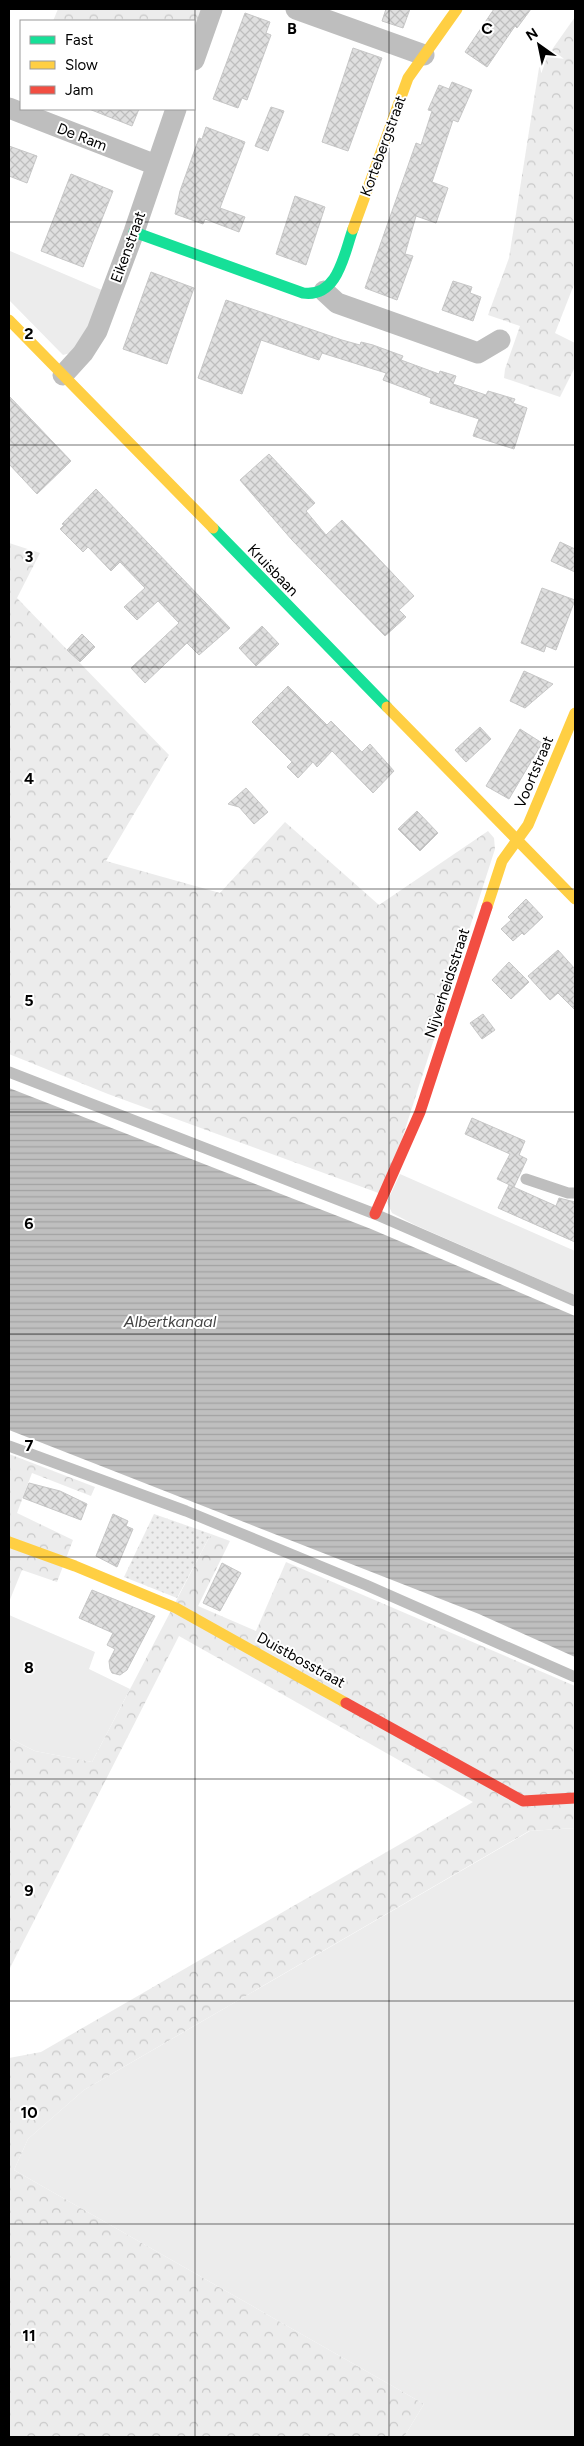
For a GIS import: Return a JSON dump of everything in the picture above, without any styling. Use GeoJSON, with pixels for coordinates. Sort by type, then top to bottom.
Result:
{"type":"FeatureCollection","features":[{"type":"Feature","properties":{"kind":"street"},"geometry":{"type":"LineString","coordinates":[[195,57],[212,9]]}},
{"type":"Feature","properties":{"kind":"street"},"geometry":{"type":"LineString","coordinates":[[296,9],[424,55]]}},
{"type":"Feature","properties":{"kind":"street","name":"Kortebergstraat"},"geometry":{"type":"LineString","coordinates":[[324,291],[334,278],[408,78],[457,9]]}},
{"type":"Feature","properties":{"kind":"street","name":"De Ram"},"geometry":{"type":"LineString","coordinates":[[9,108],[156,165]]}},
{"type":"Feature","properties":{"kind":"street","name":"Eikenstraat"},"geometry":{"type":"LineString","coordinates":[[63,375],[83,353],[97,331],[134,232],[176,110]]}},
{"type":"Feature","properties":{"kind":"street"},"geometry":{"type":"LineString","coordinates":[[134,232],[303,293],[310,295],[324,291],[337,303],[478,353],[500,340]]}},
{"type":"Feature","properties":{"kind":"street","name":"Kruisbaan"},"geometry":{"type":"LineString","coordinates":[[9,320],[517,840]]}},
{"type":"Feature","properties":{"kind":"street","name":"Voortstraat"},"geometry":{"type":"LineString","coordinates":[[517,840],[528,825],[575,712]]}},
{"type":"Feature","properties":{"kind":"street"},"geometry":{"type":"LineString","coordinates":[[517,840],[575,899]]}},
{"type":"Feature","properties":{"kind":"street","name":"Nijverheidsstraat"},"geometry":{"type":"LineString","coordinates":[[375,1214],[420,1112],[502,861],[517,840]]}},
{"type":"Feature","properties":{"kind":"street","name":"Duistbosstraat"},"geometry":{"type":"LineString","coordinates":[[9,1542],[75,1566],[176,1608],[523,1801],[575,1798]]}},
{"type":"Feature","properties":{"kind":"lane"},"geometry":{"type":"LineString","coordinates":[[9,1072],[375,1214],[575,1301]]}},
{"type":"Feature","properties":{"kind":"lane"},"geometry":{"type":"LineString","coordinates":[[526,1178],[568,1193],[575,1193]]}},
{"type":"Feature","properties":{"kind":"lane"},"geometry":{"type":"LineString","coordinates":[[9,1446],[186,1510],[366,1585],[575,1677]]}},
{"type":"Feature","properties":{"kind":"green space"},"geometry":{"type":"Polygon","coordinates":[[[58,9],[205,9],[195,37],[195,20],[53,20],[58,9]]]}},
{"type":"Feature","properties":{"kind":"green space"},"geometry":{"type":"Polygon","coordinates":[[[575,17],[575,282],[555,333],[575,343],[575,367],[560,397],[504,378],[505,369],[520,326],[488,315],[509,258],[539,68],[575,17]]]}},
{"type":"Feature","properties":{"kind":"green space"},"geometry":{"type":"Polygon","coordinates":[[[10,251],[104,291],[91,329],[86,338],[72,352],[63,355],[9,300],[10,251]]]}},
{"type":"Feature","properties":{"kind":"green space"},"geometry":{"type":"Polygon","coordinates":[[[9,543],[40,553],[17,598],[169,755],[106,861],[220,893],[285,822],[379,905],[488,831],[494,838],[495,849],[384,1195],[108,1094],[9,1054],[9,543]]]}},
{"type":"Feature","properties":{"kind":"green space"},"geometry":{"type":"Polygon","coordinates":[[[400,1174],[575,1251],[575,1295],[415,1225],[392,1213],[387,1202],[400,1174]]]}},
{"type":"Feature","properties":{"kind":"green space"},"geometry":{"type":"Polygon","coordinates":[[[9,1454],[95,1487],[91,1496],[32,1473],[17,1513],[73,1540],[57,1582],[22,1570],[9,1602],[9,1454]]]}},
{"type":"Feature","properties":{"kind":"green space"},"geometry":{"type":"Polygon","coordinates":[[[154,1514],[211,1534],[177,1598],[124,1577],[154,1514]]]}},
{"type":"Feature","properties":{"kind":"green space"},"geometry":{"type":"Polygon","coordinates":[[[211,1534],[230,1541],[198,1606],[256,1631],[286,1562],[575,1686],[575,1828],[529,1831],[84,2090],[28,2139],[14,2170],[424,2404],[404,2437],[9,2437],[9,2058],[41,2052],[473,1802],[179,1636],[9,1970],[9,1738],[35,1751],[92,1762],[211,1534]]]}},
{"type":"Feature","properties":{"kind":"green space"},"geometry":{"type":"Polygon","coordinates":[[[9,1615],[95,1652],[89,1669],[130,1689],[92,1762],[35,1751],[9,1738],[9,1615]]]}},
{"type":"Feature","properties":{"kind":"green space"},"geometry":{"type":"Polygon","coordinates":[[[575,1828],[575,2437],[404,2437],[424,2404],[14,2170],[28,2139],[84,2090],[530,1831],[575,1828]]]}},
{"type":"Feature","properties":{"kind":"water","name":"Albertkanaal"},"geometry":{"type":"Polygon","coordinates":[[[9,1088],[371,1229],[575,1316],[575,1657],[479,1614],[9,1430],[9,1088]]]}},
{"type":"Feature","properties":{"kind":"building"},"geometry":{"type":"Polygon","coordinates":[[[386,9],[410,9],[403,28],[382,21],[386,9]]]}},
{"type":"Feature","properties":{"kind":"building"},"geometry":{"type":"Polygon","coordinates":[[[494,9],[531,9],[517,28],[515,26],[487,67],[465,52],[494,9]]]}},
{"type":"Feature","properties":{"kind":"building"},"geometry":{"type":"Polygon","coordinates":[[[245,13],[270,22],[266,33],[271,35],[247,100],[242,98],[238,108],[213,99],[245,13]]]}},
{"type":"Feature","properties":{"kind":"building"},"geometry":{"type":"Polygon","coordinates":[[[353,48],[382,58],[348,151],[322,142],[353,48]]]}},
{"type":"Feature","properties":{"kind":"building"},"geometry":{"type":"Polygon","coordinates":[[[452,82],[472,90],[458,122],[453,120],[432,182],[448,188],[436,223],[416,216],[405,254],[413,256],[397,300],[365,288],[416,143],[421,145],[432,111],[428,110],[439,85],[449,89],[452,82]]]}},
{"type":"Feature","properties":{"kind":"building"},"geometry":{"type":"Polygon","coordinates":[[[271,107],[284,111],[268,151],[255,146],[271,107]]]}},
{"type":"Feature","properties":{"kind":"building"},"geometry":{"type":"Polygon","coordinates":[[[92,110],[139,110],[132,126],[92,110]]]}},
{"type":"Feature","properties":{"kind":"building"},"geometry":{"type":"Polygon","coordinates":[[[206,127],[245,142],[220,208],[245,217],[239,232],[205,219],[203,224],[175,214],[180,191],[199,138],[202,139],[206,127]]]}},
{"type":"Feature","properties":{"kind":"building"},"geometry":{"type":"Polygon","coordinates":[[[9,146],[37,156],[27,183],[9,176],[9,146]]]}},
{"type":"Feature","properties":{"kind":"building"},"geometry":{"type":"Polygon","coordinates":[[[71,174],[113,191],[83,267],[41,251],[71,174]]]}},
{"type":"Feature","properties":{"kind":"building"},"geometry":{"type":"Polygon","coordinates":[[[295,196],[325,207],[306,265],[276,254],[295,196]]]}},
{"type":"Feature","properties":{"kind":"building"},"geometry":{"type":"Polygon","coordinates":[[[151,272],[194,288],[167,364],[123,349],[151,272]]]}},
{"type":"Feature","properties":{"kind":"building"},"geometry":{"type":"Polygon","coordinates":[[[453,281],[472,287],[470,293],[481,297],[473,321],[442,310],[453,281]]]}},
{"type":"Feature","properties":{"kind":"building"},"geometry":{"type":"Polygon","coordinates":[[[226,300],[342,340],[360,345],[361,342],[373,345],[403,356],[401,360],[439,374],[440,371],[456,376],[453,384],[486,395],[488,391],[515,399],[513,403],[527,408],[514,449],[473,436],[479,419],[430,403],[431,398],[383,380],[386,373],[322,353],[319,360],[261,340],[242,394],[198,378],[226,300]]]}},
{"type":"Feature","properties":{"kind":"building"},"geometry":{"type":"Polygon","coordinates":[[[9,396],[71,461],[37,494],[9,464],[9,396]]]}},
{"type":"Feature","properties":{"kind":"building"},"geometry":{"type":"Polygon","coordinates":[[[269,454],[315,503],[306,511],[326,535],[342,520],[414,596],[399,610],[406,617],[385,636],[292,540],[240,480],[269,454]]]}},
{"type":"Feature","properties":{"kind":"building"},"geometry":{"type":"Polygon","coordinates":[[[96,489],[230,628],[199,655],[187,643],[145,683],[131,668],[179,623],[158,601],[137,620],[124,607],[145,588],[120,562],[111,571],[88,547],[83,552],[60,529],[64,525],[62,524],[96,489]]]}},
{"type":"Feature","properties":{"kind":"building"},"geometry":{"type":"Polygon","coordinates":[[[560,542],[575,549],[575,572],[551,561],[560,542]]]}},
{"type":"Feature","properties":{"kind":"building"},"geometry":{"type":"Polygon","coordinates":[[[542,588],[575,600],[556,650],[546,646],[544,652],[521,643],[542,588]]]}},
{"type":"Feature","properties":{"kind":"building"},"geometry":{"type":"Polygon","coordinates":[[[262,626],[279,644],[256,666],[239,648],[262,626]]]}},
{"type":"Feature","properties":{"kind":"building"},"geometry":{"type":"Polygon","coordinates":[[[82,634],[95,647],[80,662],[67,650],[82,634]]]}},
{"type":"Feature","properties":{"kind":"building"},"geometry":{"type":"Polygon","coordinates":[[[524,671],[553,684],[525,708],[510,701],[524,671]]]}},
{"type":"Feature","properties":{"kind":"building"},"geometry":{"type":"Polygon","coordinates":[[[288,686],[327,725],[331,721],[362,752],[370,744],[394,771],[373,793],[332,751],[317,767],[313,762],[298,778],[287,767],[292,762],[252,722],[288,686]]]}},
{"type":"Feature","properties":{"kind":"building"},"geometry":{"type":"Polygon","coordinates":[[[480,727],[491,739],[466,762],[455,750],[480,727]]]}},
{"type":"Feature","properties":{"kind":"building"},"geometry":{"type":"Polygon","coordinates":[[[520,729],[542,743],[509,799],[486,786],[520,729]]]}},
{"type":"Feature","properties":{"kind":"building"},"geometry":{"type":"Polygon","coordinates":[[[246,788],[268,812],[254,824],[239,807],[228,804],[246,788]]]}},
{"type":"Feature","properties":{"kind":"building"},"geometry":{"type":"Polygon","coordinates":[[[417,811],[438,833],[420,851],[398,829],[417,811]]]}},
{"type":"Feature","properties":{"kind":"building"},"geometry":{"type":"Polygon","coordinates":[[[526,899],[543,917],[524,935],[522,933],[513,941],[501,929],[511,920],[508,917],[526,899]]]}},
{"type":"Feature","properties":{"kind":"building"},"geometry":{"type":"Polygon","coordinates":[[[558,950],[575,969],[575,1010],[558,993],[550,1000],[528,976],[558,950]]]}},
{"type":"Feature","properties":{"kind":"building"},"geometry":{"type":"Polygon","coordinates":[[[509,962],[529,982],[511,999],[492,980],[509,962]]]}},
{"type":"Feature","properties":{"kind":"building"},"geometry":{"type":"Polygon","coordinates":[[[483,1014],[495,1030],[482,1039],[470,1023],[483,1014]]]}},
{"type":"Feature","properties":{"kind":"building"},"geometry":{"type":"Polygon","coordinates":[[[472,1118],[525,1141],[519,1155],[527,1159],[514,1187],[497,1179],[510,1154],[465,1134],[472,1118]]]}},
{"type":"Feature","properties":{"kind":"building"},"geometry":{"type":"Polygon","coordinates":[[[509,1185],[556,1206],[559,1198],[575,1202],[575,1242],[498,1208],[509,1185]]]}},
{"type":"Feature","properties":{"kind":"building"},"geometry":{"type":"Polygon","coordinates":[[[29,1483],[60,1491],[87,1504],[81,1520],[23,1498],[29,1483]]]}},
{"type":"Feature","properties":{"kind":"building"},"geometry":{"type":"Polygon","coordinates":[[[113,1514],[128,1521],[126,1526],[133,1529],[117,1567],[96,1556],[113,1514]]]}},
{"type":"Feature","properties":{"kind":"building"},"geometry":{"type":"Polygon","coordinates":[[[222,1563],[241,1573],[220,1611],[203,1603],[222,1563]]]}},
{"type":"Feature","properties":{"kind":"building"},"geometry":{"type":"Polygon","coordinates":[[[92,1590],[155,1616],[127,1670],[120,1675],[112,1673],[110,1669],[109,1661],[115,1649],[107,1645],[113,1633],[79,1618],[92,1590]]]}},
{"type":"Feature","properties":{"kind":"traffic: fast"},"geometry":{"type":"LineString","coordinates":[[134,232],[303,293],[315,293],[324,289],[332,282],[338,272],[353,229]]}},
{"type":"Feature","properties":{"kind":"traffic: fast"},"geometry":{"type":"LineString","coordinates":[[213,528],[387,707]]}},
{"type":"Feature","properties":{"kind":"traffic: slow"},"geometry":{"type":"LineString","coordinates":[[353,229],[408,78],[457,9]]}},
{"type":"Feature","properties":{"kind":"traffic: slow"},"geometry":{"type":"LineString","coordinates":[[9,320],[213,528]]}},
{"type":"Feature","properties":{"kind":"traffic: slow"},"geometry":{"type":"LineString","coordinates":[[387,707],[575,899]]}},
{"type":"Feature","properties":{"kind":"traffic: slow"},"geometry":{"type":"LineString","coordinates":[[487,907],[502,861],[528,825],[575,713]]}},
{"type":"Feature","properties":{"kind":"traffic: slow"},"geometry":{"type":"LineString","coordinates":[[9,1542],[75,1566],[176,1608],[346,1703]]}},
{"type":"Feature","properties":{"kind":"traffic: jam"},"geometry":{"type":"LineString","coordinates":[[375,1214],[420,1112],[487,907]]}},
{"type":"Feature","properties":{"kind":"traffic: jam"},"geometry":{"type":"LineString","coordinates":[[346,1703],[523,1801],[575,1798]]}}]}
